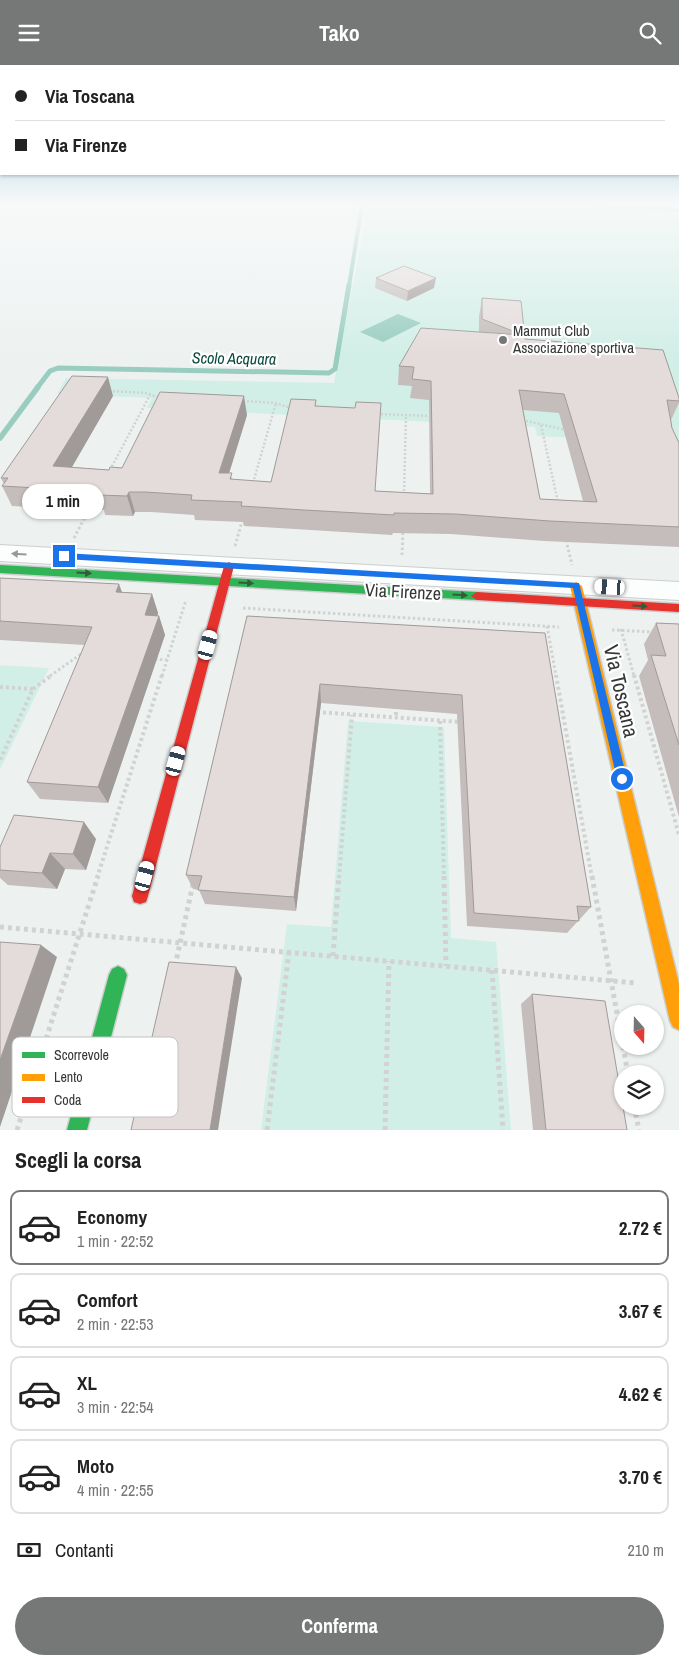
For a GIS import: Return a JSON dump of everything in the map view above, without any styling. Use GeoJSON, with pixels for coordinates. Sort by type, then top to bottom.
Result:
{"type":"FeatureCollection","features":[{"type":"Feature","properties":{"kind":"street","name":"Via Firenze"},"geometry":{"type":"LineString","coordinates":[[0,553],[64,556],[227,574],[401,575],[578,594],[614,604],[679,608]]}},
{"type":"Feature","properties":{"kind":"street","name":"Via Firenze"},"geometry":{"type":"LineString","coordinates":[[0,569],[192,580],[227,574],[259,584],[542,600],[578,594],[679,591]]}},
{"type":"Feature","properties":{"kind":"street"},"geometry":{"type":"LineString","coordinates":[[140,896],[227,574]]}},
{"type":"Feature","properties":{"kind":"street","name":"Via Toscana"},"geometry":{"type":"LineString","coordinates":[[578,594],[679,1021]]}},
{"type":"Feature","properties":{"kind":"street"},"geometry":{"type":"LineString","coordinates":[[102,1037],[118,975]]}},
{"type":"Feature","properties":{"kind":"street"},"geometry":{"type":"LineString","coordinates":[[77,1130],[80,1117]]}},
{"type":"Feature","properties":{"kind":"path"},"geometry":{"type":"LineString","coordinates":[[107,391],[146,393],[164,398]]}},
{"type":"Feature","properties":{"kind":"path"},"geometry":{"type":"LineString","coordinates":[[109,471],[150,395]]}},
{"type":"Feature","properties":{"kind":"path"},"geometry":{"type":"LineString","coordinates":[[239,401],[276,403],[297,410]]}},
{"type":"Feature","properties":{"kind":"path"},"geometry":{"type":"LineString","coordinates":[[251,489],[276,403]]}},
{"type":"Feature","properties":{"kind":"path"},"geometry":{"type":"LineString","coordinates":[[376,414],[435,417]]}},
{"type":"Feature","properties":{"kind":"path"},"geometry":{"type":"LineString","coordinates":[[404,500],[406,415]]}},
{"type":"Feature","properties":{"kind":"path"},"geometry":{"type":"LineString","coordinates":[[521,421],[555,429],[574,430]]}},
{"type":"Feature","properties":{"kind":"path"},"geometry":{"type":"LineString","coordinates":[[541,425],[560,510]]}},
{"type":"Feature","properties":{"kind":"path"},"geometry":{"type":"LineString","coordinates":[[64,556],[91,505]]}},
{"type":"Feature","properties":{"kind":"path"},"geometry":{"type":"LineString","coordinates":[[227,574],[243,518]]}},
{"type":"Feature","properties":{"kind":"path"},"geometry":{"type":"LineString","coordinates":[[401,575],[403,528]]}},
{"type":"Feature","properties":{"kind":"path"},"geometry":{"type":"LineString","coordinates":[[566,538],[578,594]]}},
{"type":"Feature","properties":{"kind":"path"},"geometry":{"type":"LineString","coordinates":[[46,1037],[192,580]]}},
{"type":"Feature","properties":{"kind":"path"},"geometry":{"type":"LineString","coordinates":[[252,617],[259,584]]}},
{"type":"Feature","properties":{"kind":"path"},"geometry":{"type":"LineString","coordinates":[[542,600],[616,1005]]}},
{"type":"Feature","properties":{"kind":"path"},"geometry":{"type":"LineString","coordinates":[[174,603],[660,633]]}},
{"type":"Feature","properties":{"kind":"path"},"geometry":{"type":"LineString","coordinates":[[614,604],[679,835]]}},
{"type":"Feature","properties":{"kind":"path"},"geometry":{"type":"LineString","coordinates":[[398,617],[398,626]]}},
{"type":"Feature","properties":{"kind":"path"},"geometry":{"type":"LineString","coordinates":[[0,760],[33,689],[81,654],[84,647]]}},
{"type":"Feature","properties":{"kind":"path"},"geometry":{"type":"LineString","coordinates":[[81,654],[90,655]]}},
{"type":"Feature","properties":{"kind":"path"},"geometry":{"type":"LineString","coordinates":[[148,659],[166,660]]}},
{"type":"Feature","properties":{"kind":"path"},"geometry":{"type":"LineString","coordinates":[[0,687],[33,689]]}},
{"type":"Feature","properties":{"kind":"path"},"geometry":{"type":"LineString","coordinates":[[639,691],[646,692]]}},
{"type":"Feature","properties":{"kind":"path"},"geometry":{"type":"LineString","coordinates":[[396,699],[396,717]]}},
{"type":"Feature","properties":{"kind":"path"},"geometry":{"type":"LineString","coordinates":[[315,712],[469,723]]}},
{"type":"Feature","properties":{"kind":"path"},"geometry":{"type":"LineString","coordinates":[[333,956],[352,715]]}},
{"type":"Feature","properties":{"kind":"path"},"geometry":{"type":"LineString","coordinates":[[440,721],[446,966]]}},
{"type":"Feature","properties":{"kind":"path"},"geometry":{"type":"LineString","coordinates":[[556,729],[566,729]]}},
{"type":"Feature","properties":{"kind":"path"},"geometry":{"type":"LineString","coordinates":[[174,971],[194,876]]}},
{"type":"Feature","properties":{"kind":"path"},"geometry":{"type":"LineString","coordinates":[[0,927],[671,985]]}},
{"type":"Feature","properties":{"kind":"path"},"geometry":{"type":"LineString","coordinates":[[267,1130],[289,952]]}},
{"type":"Feature","properties":{"kind":"path"},"geometry":{"type":"LineString","coordinates":[[385,1130],[389,961]]}},
{"type":"Feature","properties":{"kind":"path"},"geometry":{"type":"LineString","coordinates":[[492,970],[503,1130]]}},
{"type":"Feature","properties":{"kind":"path"},"geometry":{"type":"LineString","coordinates":[[636,1115],[639,1130]]}},
{"type":"Feature","properties":{"kind":"path"},"geometry":{"type":"LineString","coordinates":[[17,1130],[21,1117]]}},
{"type":"Feature","properties":{"kind":"shaded area"},"geometry":{"type":"Polygon","coordinates":[[[359,255],[679,255],[679,443],[537,436],[535,427],[147,408],[152,398],[57,394],[66,378],[334,383],[359,255]]]}},
{"type":"Feature","properties":{"kind":"shaded area"},"geometry":{"type":"Polygon","coordinates":[[[398,314],[421,323],[383,342],[360,332],[398,314]]]}},
{"type":"Feature","properties":{"kind":"shaded area"},"geometry":{"type":"Polygon","coordinates":[[[0,665],[49,668],[0,770],[0,665]]]}},
{"type":"Feature","properties":{"kind":"shaded area"},"geometry":{"type":"Polygon","coordinates":[[[348,721],[444,727],[451,938],[496,942],[511,1130],[261,1130],[287,924],[331,927],[348,721]]]}},
{"type":"Feature","properties":{"kind":"building"},"geometry":{"type":"Polygon","coordinates":[[[404,266],[436,278],[408,291],[376,278],[404,266]]]}},
{"type":"Feature","properties":{"kind":"building"},"geometry":{"type":"Polygon","coordinates":[[[482,298],[521,301],[525,339],[663,350],[679,398],[679,401],[667,400],[672,428],[679,443],[679,527],[455,514],[394,513],[394,515],[304,510],[241,506],[242,502],[191,500],[192,495],[129,492],[127,496],[98,495],[100,491],[56,487],[55,489],[2,486],[8,478],[1,478],[72,376],[108,377],[53,466],[109,470],[110,467],[122,468],[160,392],[244,396],[219,473],[232,473],[230,479],[271,482],[291,399],[316,400],[315,406],[355,408],[356,402],[381,403],[375,491],[433,494],[431,381],[412,379],[414,367],[399,366],[421,328],[523,335],[482,319],[482,298]],[[519,390],[540,499],[597,502],[564,394],[519,390]]]}},
{"type":"Feature","properties":{"kind":"building"},"geometry":{"type":"Polygon","coordinates":[[[0,578],[119,584],[116,592],[152,594],[145,615],[159,616],[98,787],[27,782],[92,627],[0,621],[0,578]]]}},
{"type":"Feature","properties":{"kind":"building"},"geometry":{"type":"Polygon","coordinates":[[[247,616],[545,633],[591,907],[577,906],[579,921],[474,913],[462,695],[320,684],[294,897],[198,890],[202,876],[186,875],[247,616]]]}},
{"type":"Feature","properties":{"kind":"building"},"geometry":{"type":"Polygon","coordinates":[[[656,623],[679,624],[679,745],[651,655],[666,656],[656,623]]]}},
{"type":"Feature","properties":{"kind":"building"},"geometry":{"type":"Polygon","coordinates":[[[14,815],[84,822],[73,854],[50,853],[42,873],[0,870],[0,847],[14,815]]]}},
{"type":"Feature","properties":{"kind":"building"},"geometry":{"type":"Polygon","coordinates":[[[0,942],[41,945],[0,1060],[0,942]]]}},
{"type":"Feature","properties":{"kind":"building"},"geometry":{"type":"Polygon","coordinates":[[[169,962],[236,967],[210,1130],[131,1130],[134,1117],[178,1117],[178,1037],[152,1037],[169,962]]]}},
{"type":"Feature","properties":{"kind":"building"},"geometry":{"type":"Polygon","coordinates":[[[532,994],[605,1001],[616,1065],[614,1065],[614,1115],[624,1115],[627,1130],[546,1130],[532,994]]]}},
{"type":"Feature","properties":{"kind":"waterway","name":"Scolo Acquara"},"geometry":{"type":"LineString","coordinates":[[349,286],[354,255]]}},
{"type":"Feature","properties":{"kind":"waterway","name":"Scolo Acquara"},"geometry":{"type":"LineString","coordinates":[[37,388],[50,371],[58,368],[329,373],[335,369],[349,285]]}},
{"type":"Feature","properties":{"kind":"waterway","name":"Scolo Acquara"},"geometry":{"type":"LineString","coordinates":[[0,438],[38,387]]}},
{"type":"Feature","properties":{"kind":"traffic: fast"},"geometry":{"type":"LineString","coordinates":[[0,569],[477,596]]}},
{"type":"Feature","properties":{"kind":"traffic: fast"},"geometry":{"type":"LineString","coordinates":[[102,1037],[118,975]]}},
{"type":"Feature","properties":{"kind":"traffic: fast"},"geometry":{"type":"LineString","coordinates":[[77,1130],[80,1117]]}},
{"type":"Feature","properties":{"kind":"traffic: slow"},"geometry":{"type":"LineString","coordinates":[[576,586],[679,1021]]}},
{"type":"Feature","properties":{"kind":"traffic: jam"},"geometry":{"type":"LineString","coordinates":[[140,896],[229,566]]}},
{"type":"Feature","properties":{"kind":"traffic: jam"},"geometry":{"type":"LineString","coordinates":[[477,596],[679,608]]}},
{"type":"Feature","properties":{"kind":"place","name":"Mammut Club Associazione sportiva"},"geometry":{"type":"Point","coordinates":[503,340]}},
{"type":"Feature","properties":{"kind":"route"},"geometry":{"type":"LineString","coordinates":[[64,556],[576,585],[622,779]]}}]}
